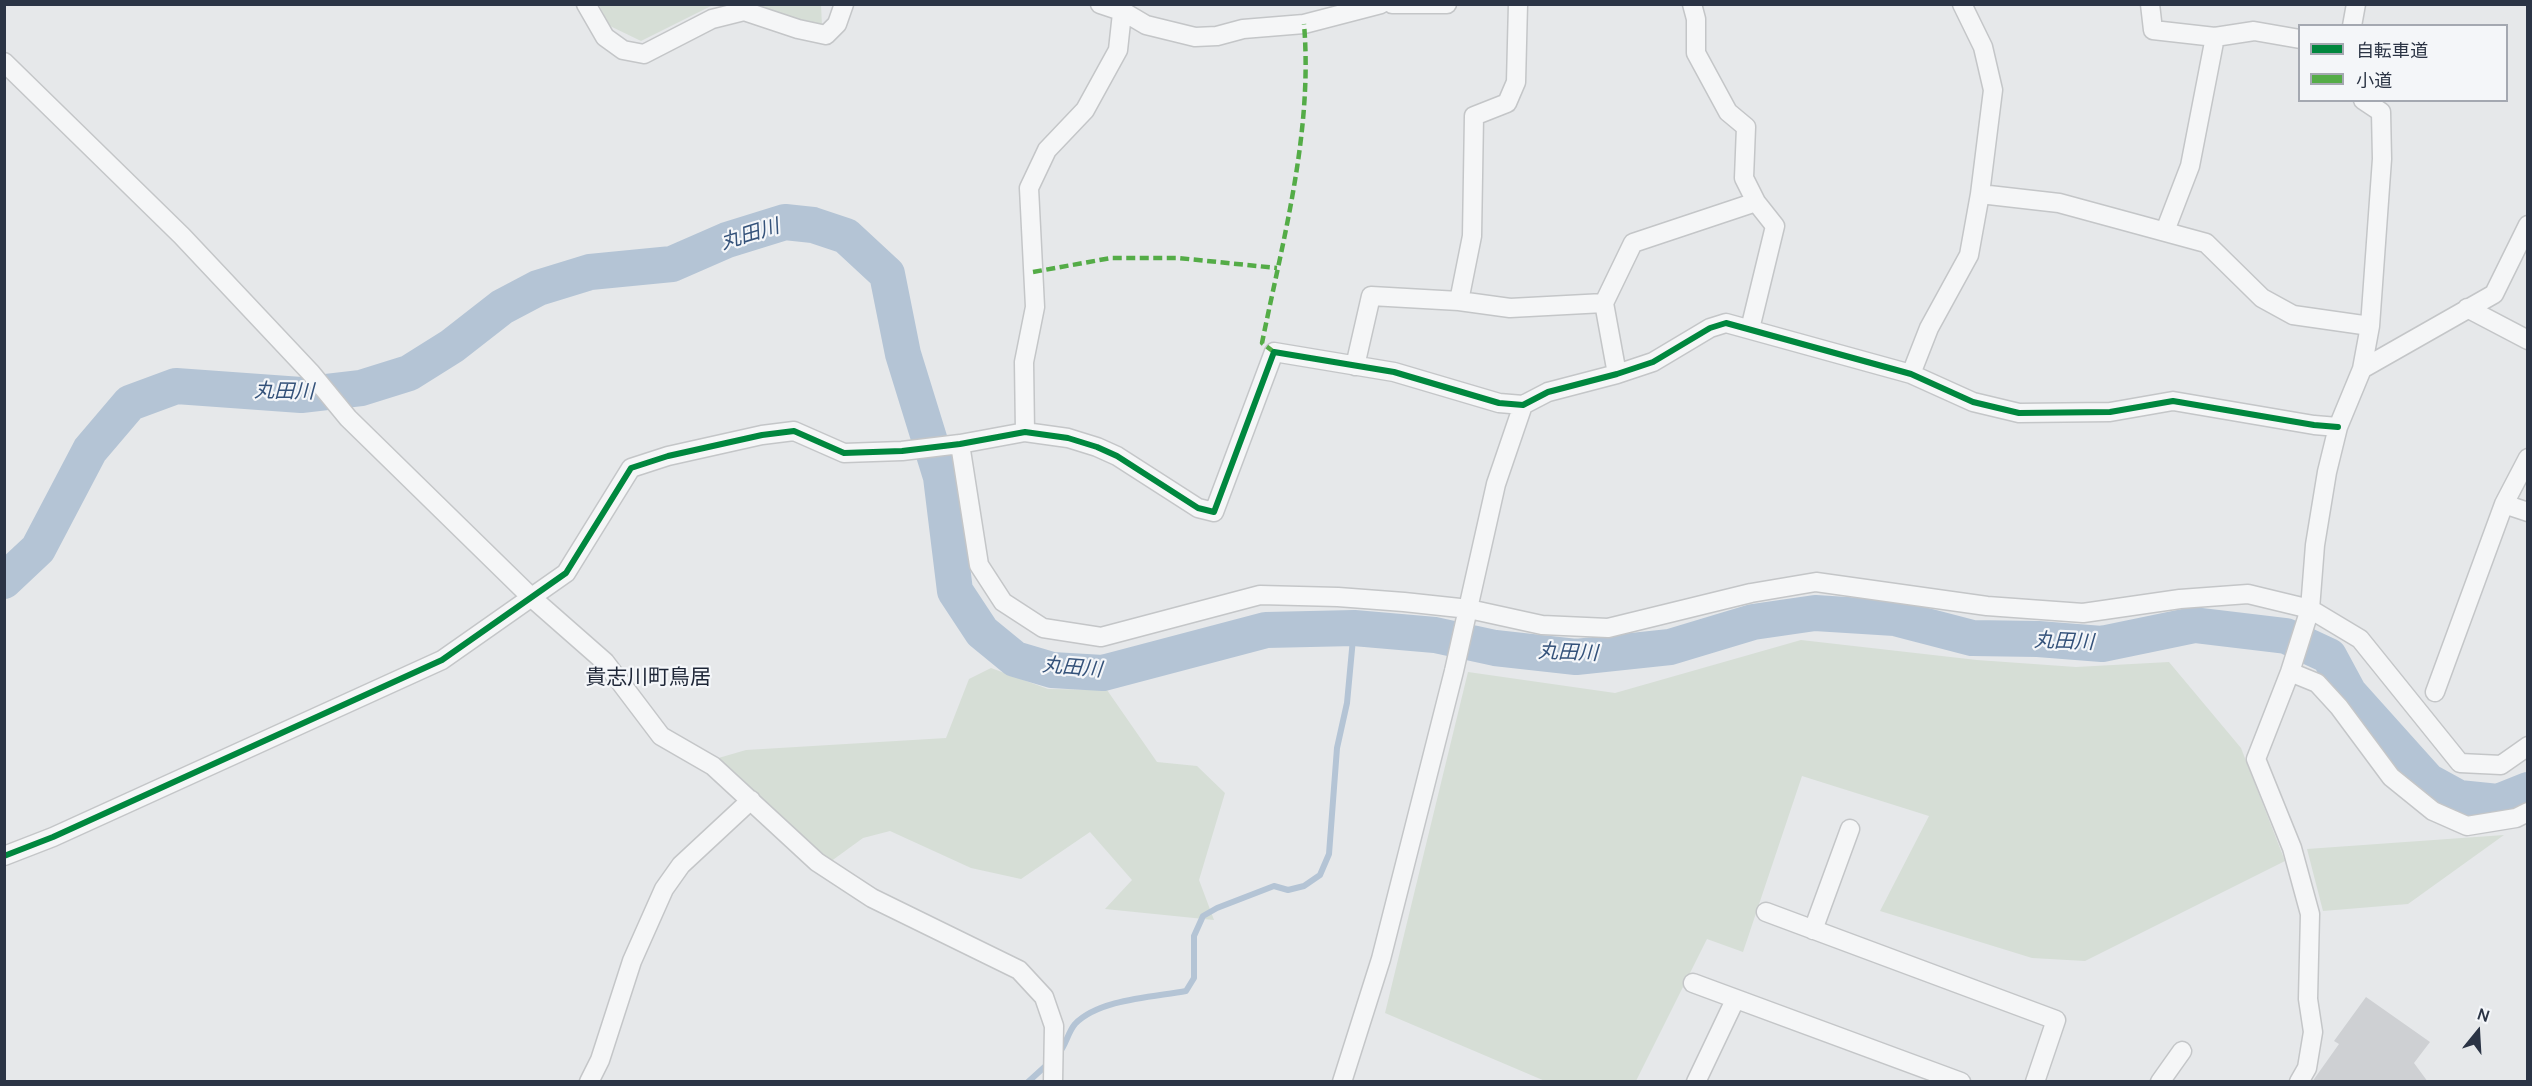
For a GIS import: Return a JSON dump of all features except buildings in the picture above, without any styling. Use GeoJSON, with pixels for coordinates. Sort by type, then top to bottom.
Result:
{"type":"FeatureCollection","features":[{"type":"Feature","properties":{"kind":"street"},"geometry":{"type":"LineString","coordinates":[[586,4],[605,37],[623,50],[644,54],[712,19],[744,11],[798,29],[826,34],[837,24],[844,4]]}},
{"type":"Feature","properties":{"kind":"street"},"geometry":{"type":"LineString","coordinates":[[1100,4],[1123,8],[1146,25],[1195,37],[1217,36],[1243,29],[1304,24],[1381,4]]}},
{"type":"Feature","properties":{"kind":"street"},"geometry":{"type":"LineString","coordinates":[[1392,4],[1447,4]]}},
{"type":"Feature","properties":{"kind":"street"},"geometry":{"type":"LineString","coordinates":[[1459,301],[1472,236],[1474,116],[1507,103],[1516,81],[1518,4]]}},
{"type":"Feature","properties":{"kind":"street"},"geometry":{"type":"LineString","coordinates":[[1692,4],[1696,19],[1696,53],[1728,112],[1746,127],[1744,178],[1756,201],[1775,226],[1750,329]]}},
{"type":"Feature","properties":{"kind":"street"},"geometry":{"type":"LineString","coordinates":[[1911,374],[1929,328],[1969,255],[1980,194],[1992,90],[1983,47],[1962,4]]}},
{"type":"Feature","properties":{"kind":"street"},"geometry":{"type":"LineString","coordinates":[[2150,4],[2153,30],[2215,37],[2254,31],[2298,39]]}},
{"type":"Feature","properties":{"kind":"street"},"geometry":{"type":"LineString","coordinates":[[2352,24],[2356,4]]}},
{"type":"Feature","properties":{"kind":"street"},"geometry":{"type":"LineString","coordinates":[[1025,432],[1024,362],[1035,307],[1029,188],[1047,150],[1085,110],[1118,50],[1123,8]]}},
{"type":"Feature","properties":{"kind":"street"},"geometry":{"type":"LineString","coordinates":[[2165,231],[2190,166],[2215,37]]}},
{"type":"Feature","properties":{"kind":"street"},"geometry":{"type":"LineString","coordinates":[[4,62],[182,236],[311,373],[348,418],[531,597],[605,662],[661,736],[713,766],[817,862],[872,898],[1019,970],[1044,997],[1054,1026],[1053,1082]]}},
{"type":"Feature","properties":{"kind":"street"},"geometry":{"type":"LineString","coordinates":[[2299,1082],[2307,1068],[2313,1032],[2308,999],[2310,914],[2292,848],[2256,759],[2290,672],[2310,609],[2314,545],[2327,472],[2338,427],[2362,369],[2370,326],[2382,159],[2381,111],[2366,102]]}},
{"type":"Feature","properties":{"kind":"street"},"geometry":{"type":"LineString","coordinates":[[1980,194],[2059,203],[2206,243],[2262,298],[2293,315],[2370,326]]}},
{"type":"Feature","properties":{"kind":"street"},"geometry":{"type":"LineString","coordinates":[[1617,374],[1604,303],[1633,243],[1756,201]]}},
{"type":"Feature","properties":{"kind":"street"},"geometry":{"type":"LineString","coordinates":[[2362,369],[2494,294],[2528,225]]}},
{"type":"Feature","properties":{"kind":"street"},"geometry":{"type":"LineString","coordinates":[[1355,366],[1371,296],[1459,301],[1510,308],[1604,303]]}},
{"type":"Feature","properties":{"kind":"street"},"geometry":{"type":"LineString","coordinates":[[2467,308],[2528,340]]}},
{"type":"Feature","properties":{"kind":"street"},"geometry":{"type":"LineString","coordinates":[[4,856],[64,832],[442,660],[566,573],[631,468],[668,456],[762,435],[794,431],[843,453],[902,451],[960,444],[1025,432],[1068,438],[1117,456],[1198,508],[1214,512],[1274,352],[1394,372],[1499,403],[1523,405],[1548,392],[1653,362],[1710,328],[1726,323],[1911,374],[1973,402],[2019,413],[2110,412],[2173,401],[2338,427]]}},
{"type":"Feature","properties":{"kind":"street"},"geometry":{"type":"LineString","coordinates":[[1342,1082],[1381,959],[1454,671],[1496,484],[1523,405]]}},
{"type":"Feature","properties":{"kind":"street"},"geometry":{"type":"LineString","coordinates":[[960,444],[979,565],[1003,602],[1043,628],[1101,637],[1260,595],[1338,597],[1469,609],[1542,625],[1608,628],[1751,593],[1816,582],[1987,606],[2083,613],[2180,599],[2248,594],[2310,609],[2360,639],[2460,763],[2501,765],[2528,746]]}},
{"type":"Feature","properties":{"kind":"street"},"geometry":{"type":"LineString","coordinates":[[2435,692],[2504,504],[2528,458]]}},
{"type":"Feature","properties":{"kind":"street"},"geometry":{"type":"LineString","coordinates":[[2504,504],[2528,512]]}},
{"type":"Feature","properties":{"kind":"street"},"geometry":{"type":"LineString","coordinates":[[2290,672],[2317,683],[2339,707],[2391,777],[2433,811],[2467,826],[2516,818],[2528,812]]}},
{"type":"Feature","properties":{"kind":"street"},"geometry":{"type":"LineString","coordinates":[[589,1082],[600,1060],[632,961],[664,889],[681,865],[751,800]]}},
{"type":"Feature","properties":{"kind":"street"},"geometry":{"type":"LineString","coordinates":[[1813,930],[1850,829]]}},
{"type":"Feature","properties":{"kind":"street"},"geometry":{"type":"LineString","coordinates":[[1766,912],[2056,1020],[2035,1082]]}},
{"type":"Feature","properties":{"kind":"street"},"geometry":{"type":"LineString","coordinates":[[1693,984],[1961,1082]]}},
{"type":"Feature","properties":{"kind":"street"},"geometry":{"type":"LineString","coordinates":[[1696,1082],[1735,1000]]}},
{"type":"Feature","properties":{"kind":"street"},"geometry":{"type":"LineString","coordinates":[[2160,1082],[2182,1051]]}},
{"type":"Feature","properties":{"kind":"shaded area"},"geometry":{"type":"Polygon","coordinates":[[[599,5],[713,5],[641,41],[610,26],[599,5]]]}},
{"type":"Feature","properties":{"kind":"shaded area"},"geometry":{"type":"Polygon","coordinates":[[[733,5],[821,5],[822,26],[733,5]]]}},
{"type":"Feature","properties":{"kind":"shaded area"},"geometry":{"type":"Polygon","coordinates":[[[1801,640],[1977,660],[2076,667],[2169,662],[2241,748],[2285,861],[2085,961],[2032,958],[1880,911],[1929,816],[1802,776],[1743,952],[1707,939],[1636,1081],[1545,1081],[1385,1013],[1468,672],[1615,693],[1801,640]]]}},
{"type":"Feature","properties":{"kind":"shaded area"},"geometry":{"type":"Polygon","coordinates":[[[991,668],[1048,689],[1107,690],[1157,762],[1197,766],[1225,793],[1199,880],[1214,920],[1105,909],[1132,880],[1090,832],[1021,879],[971,868],[890,831],[863,838],[830,862],[715,759],[746,750],[946,738],[969,679],[991,668]]]}},
{"type":"Feature","properties":{"kind":"shaded area"},"geometry":{"type":"Polygon","coordinates":[[[2504,835],[2408,904],[2323,911],[2307,849],[2504,835]]]}},
{"type":"Feature","properties":{"kind":"waterway","name":"丸田川"},"geometry":{"type":"LineString","coordinates":[[4,581],[38,549],[90,450],[130,403],[176,386],[301,395],[361,388],[409,373],[452,346],[502,307],[538,288],[590,272],[672,264],[727,240],[785,222],[813,225],[846,236],[887,274],[903,354],[941,477],[955,591],[982,632],[1015,659],[1052,670],[1103,673],[1266,630],[1354,628],[1435,635],[1495,648],[1576,657],[1670,647],[1753,622],[1815,613],[1895,618],[1972,638],[2038,639],[2102,644],[2194,625],[2286,636],[2329,656],[2349,693],[2428,781],[2459,798],[2498,802],[2528,790]]}},
{"type":"Feature","properties":{"kind":"waterway"},"geometry":{"type":"LineString","coordinates":[[1059,1053],[1075,1024],[1098,1009],[1128,1000],[1186,991],[1194,978],[1194,936],[1203,916],[1217,908],[1274,886],[1288,890],[1304,886],[1320,875],[1329,854],[1337,748],[1347,703],[1354,628]]}},
{"type":"Feature","properties":{"kind":"waterway"},"geometry":{"type":"LineString","coordinates":[[1028,1082],[1050,1062]]}},
{"type":"Feature","properties":{"kind":"marked path"},"geometry":{"type":"LineString","coordinates":[[1274,352],[1262,343],[1287,225],[1300,145],[1306,64],[1304,24]]}},
{"type":"Feature","properties":{"kind":"marked path"},"geometry":{"type":"LineString","coordinates":[[1033,272],[1111,258],[1178,258],[1277,268]]}},
{"type":"Feature","properties":{"kind":"cycle path"},"geometry":{"type":"LineString","coordinates":[[4,856],[53,837],[442,660],[566,573],[631,468],[668,456],[762,435],[794,431],[844,453],[902,451],[960,444],[1025,432],[1068,438],[1117,456],[1198,508],[1214,512],[1274,352],[1394,372],[1499,403],[1523,405],[1548,392],[1653,362],[1710,328],[1726,323],[1911,374],[1973,402],[2019,413],[2110,412],[2173,401],[2338,427]]}},
{"type":"Feature","properties":{"kind":"district","name":"貴志川町鳥居"},"geometry":{"type":"Point","coordinates":[648,678]}}]}
